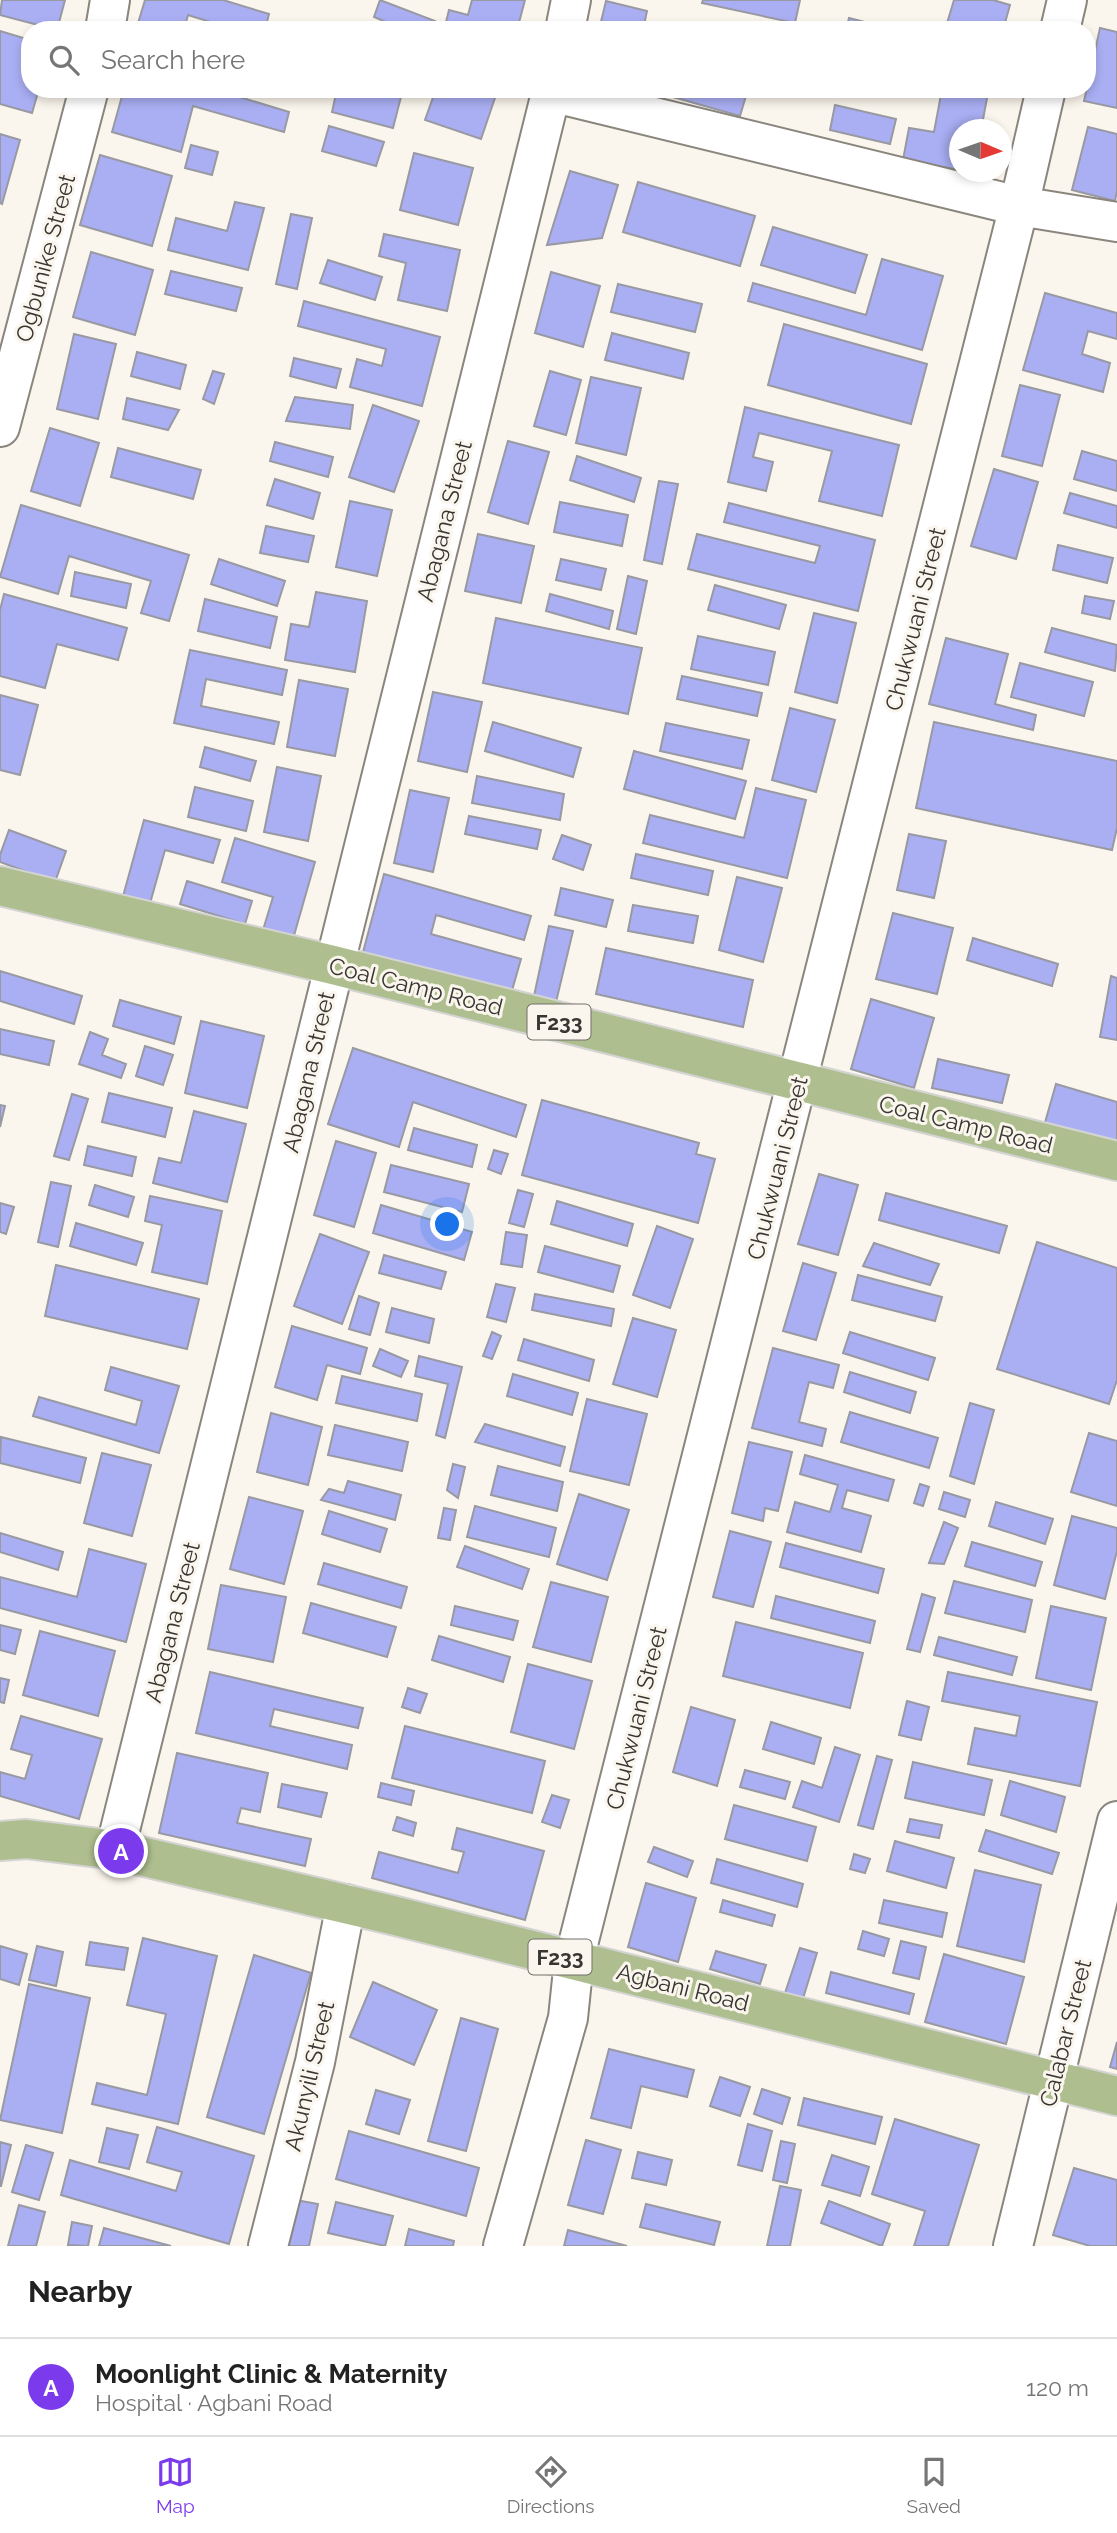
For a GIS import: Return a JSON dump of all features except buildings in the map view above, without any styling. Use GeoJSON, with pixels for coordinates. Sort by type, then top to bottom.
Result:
{"type":"FeatureCollection","features":[{"type":"Feature","properties":{"kind":"main road","name":"Coal Camp Road"},"geometry":{"type":"LineString","coordinates":[[0,886],[333,965],[1117,1161]]}},
{"type":"Feature","properties":{"kind":"main road","name":"Agbani Road"},"geometry":{"type":"LineString","coordinates":[[0,1841],[26,1839],[115,1850],[346,1904],[1117,2096]]}},
{"type":"Feature","properties":{"kind":"street"},"geometry":{"type":"LineString","coordinates":[[106,21],[110,0]]}},
{"type":"Feature","properties":{"kind":"street"},"geometry":{"type":"LineString","coordinates":[[567,21],[571,0]]}},
{"type":"Feature","properties":{"kind":"street"},"geometry":{"type":"LineString","coordinates":[[1062,21],[1067,0]]}},
{"type":"Feature","properties":{"kind":"street","name":"Ogbunike Street"},"geometry":{"type":"LineString","coordinates":[[0,427],[87,98]]}},
{"type":"Feature","properties":{"kind":"street","name":"Abagana Street"},"geometry":{"type":"LineString","coordinates":[[115,1850],[550,98]]}},
{"type":"Feature","properties":{"kind":"street"},"geometry":{"type":"LineString","coordinates":[[580,98],[1019,206],[1117,222]]}},
{"type":"Feature","properties":{"kind":"street","name":"Chukwuani Street"},"geometry":{"type":"LineString","coordinates":[[503,2246],[568,2018],[574,1960],[798,1083],[1044,98]]}},
{"type":"Feature","properties":{"kind":"street","name":"Calabar Street"},"geometry":{"type":"LineString","coordinates":[[1013,2246],[1117,1821]]}},
{"type":"Feature","properties":{"kind":"street","name":"Akunyili Street"},"geometry":{"type":"LineString","coordinates":[[268,2246],[315,2062],[346,1904]]}},
{"type":"Feature","properties":{"kind":"place","name":"Moonlight Clinic & Maternity"},"geometry":{"type":"Point","coordinates":[121,1851]}}]}
